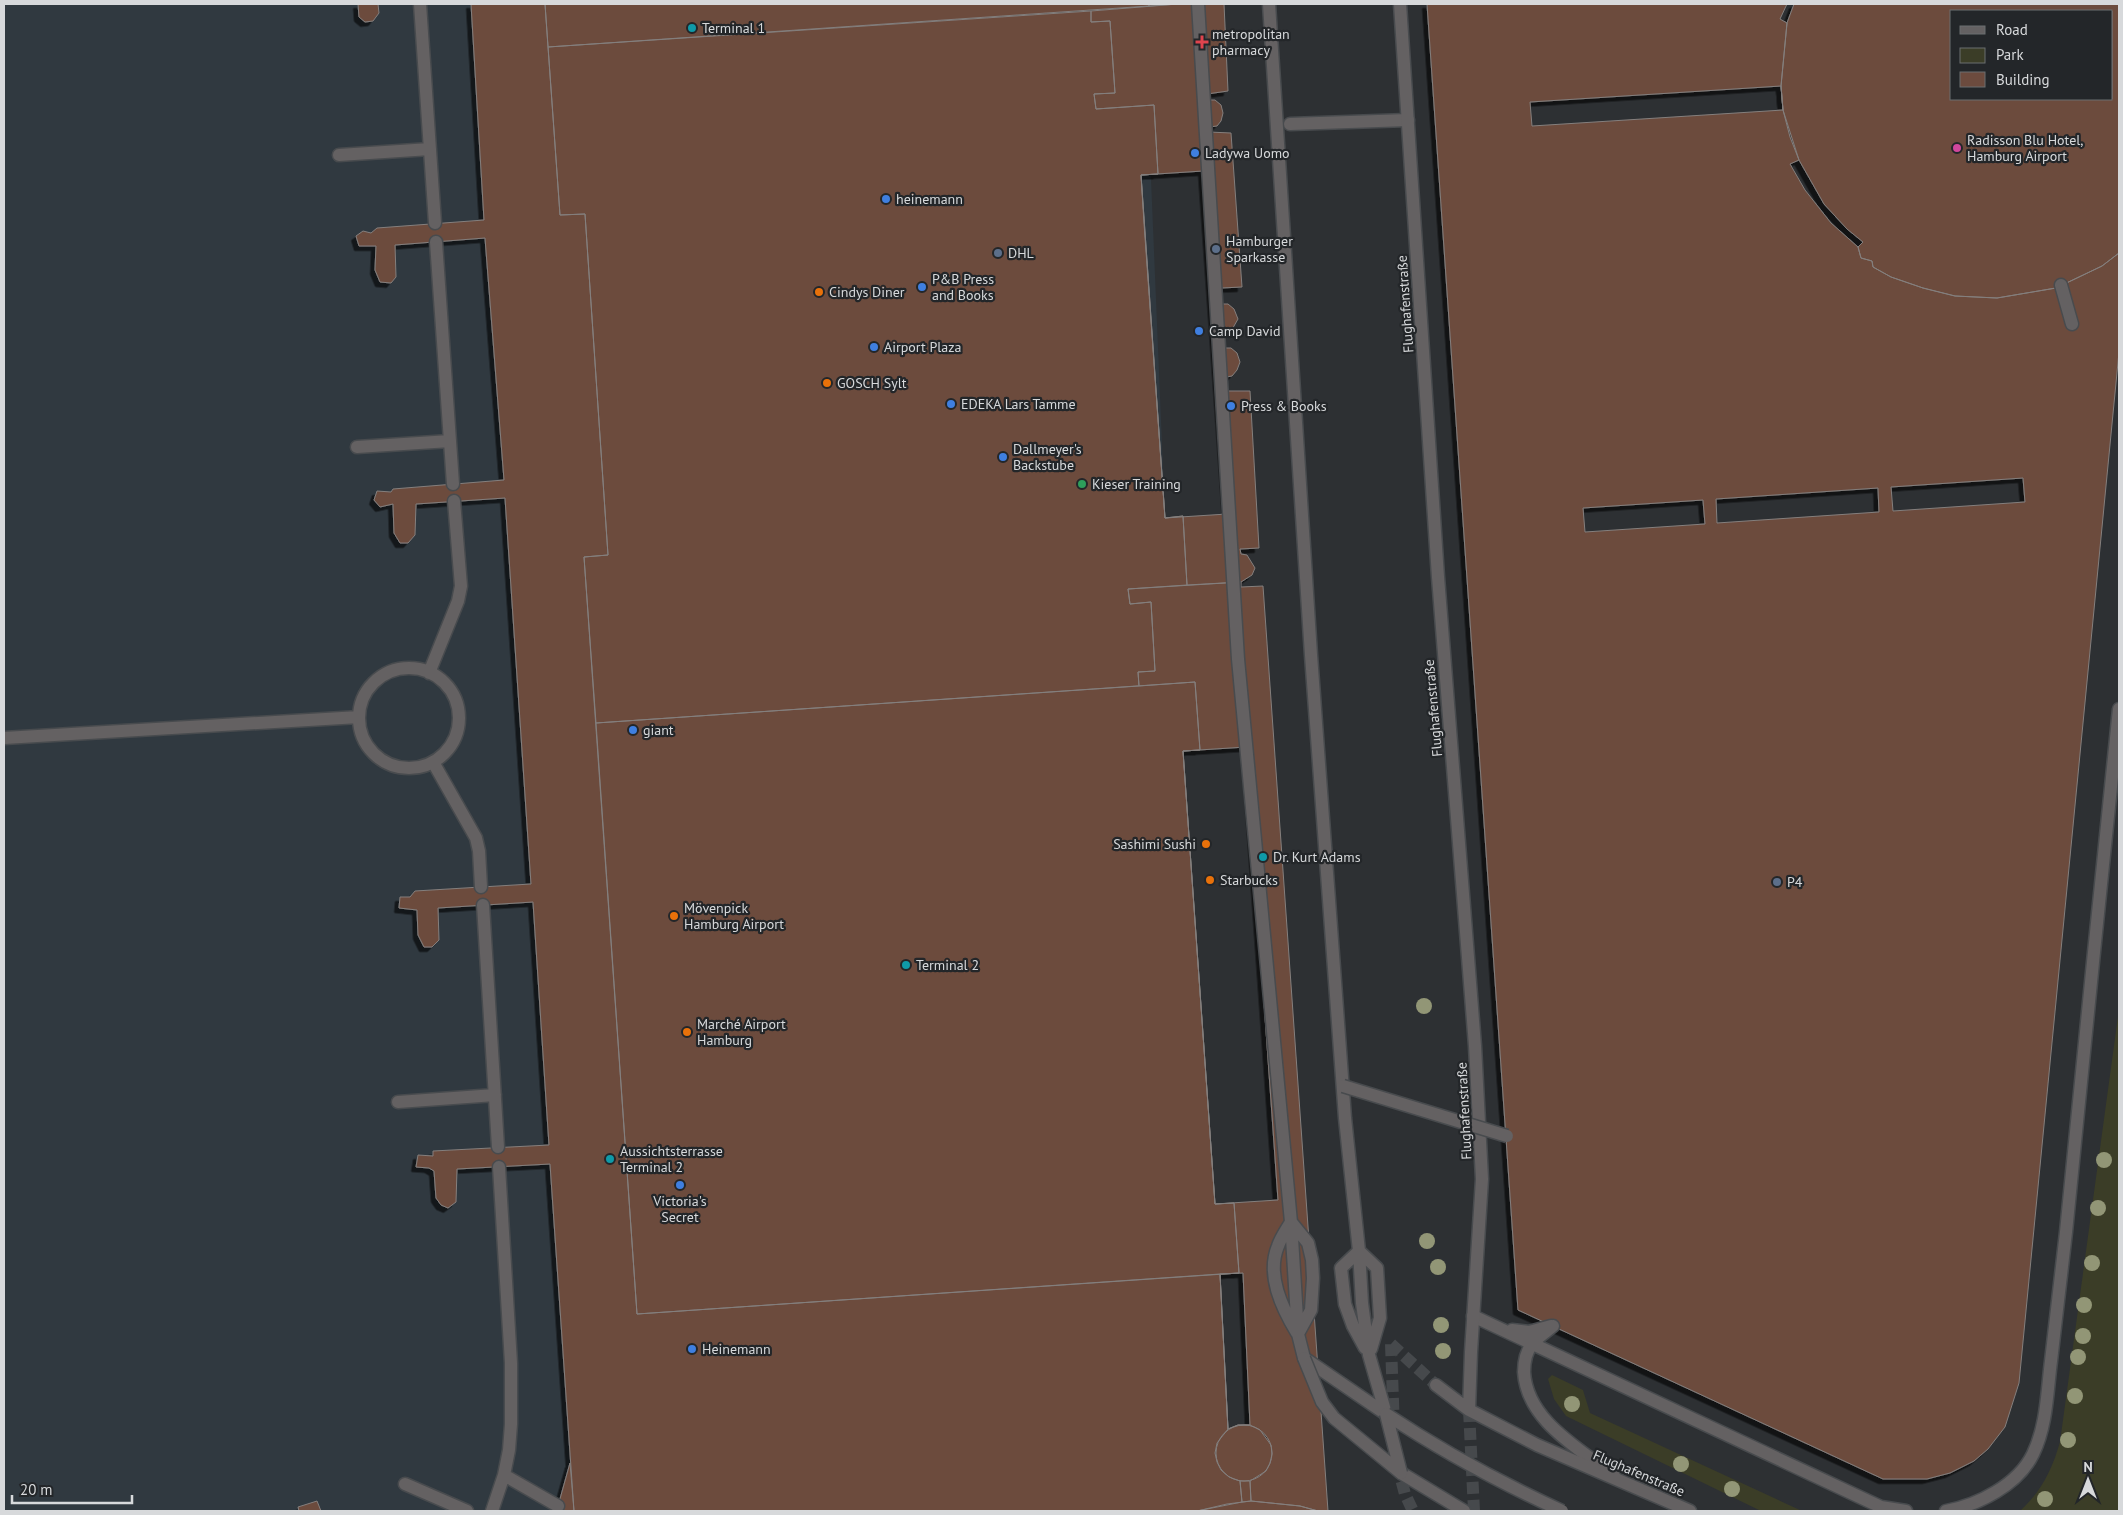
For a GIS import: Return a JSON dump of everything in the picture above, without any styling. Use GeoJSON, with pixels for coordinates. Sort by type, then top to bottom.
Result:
{"type":"FeatureCollection","features":[{"type":"Feature","properties":{"kind":"street"},"geometry":{"type":"LineString","coordinates":[[420,4],[435,223]]}},
{"type":"Feature","properties":{"kind":"street"},"geometry":{"type":"LineString","coordinates":[[1198,4],[1238,659],[1291,1222],[1298,1334],[1304,1358],[1322,1402],[1334,1418],[1401,1473],[1464,1511]]}},
{"type":"Feature","properties":{"kind":"street"},"geometry":{"type":"LineString","coordinates":[[1269,4],[1312,664],[1343,1086],[1362,1303],[1369,1355],[1401,1473]]}},
{"type":"Feature","properties":{"kind":"street","name":"Flughafenstraße"},"geometry":{"type":"LineString","coordinates":[[1400,4],[1438,577],[1476,1065],[1482,1180],[1469,1410]]}},
{"type":"Feature","properties":{"kind":"street"},"geometry":{"type":"LineString","coordinates":[[1290,124],[1408,120]]}},
{"type":"Feature","properties":{"kind":"street"},"geometry":{"type":"LineString","coordinates":[[339,155],[430,149]]}},
{"type":"Feature","properties":{"kind":"street"},"geometry":{"type":"LineString","coordinates":[[436,242],[453,484]]}},
{"type":"Feature","properties":{"kind":"street"},"geometry":{"type":"LineString","coordinates":[[2061,285],[2072,324]]}},
{"type":"Feature","properties":{"kind":"street"},"geometry":{"type":"LineString","coordinates":[[357,447],[450,441]]}},
{"type":"Feature","properties":{"kind":"street"},"geometry":{"type":"LineString","coordinates":[[429,673],[458,601],[461,586],[454,501]]}},
{"type":"Feature","properties":{"kind":"street"},"geometry":{"type":"LineString","coordinates":[[408,668],[429,673],[448,688],[454,697],[459,718],[455,739],[442,756],[422,767],[399,768],[378,757],[364,740],[359,717],[361,704],[373,683],[395,670],[408,668]]}},
{"type":"Feature","properties":{"kind":"street"},"geometry":{"type":"LineString","coordinates":[[1946,1511],[1964,1508],[1984,1498],[2004,1486],[2020,1472],[2033,1455],[2043,1423],[2063,1254],[2119,708]]}},
{"type":"Feature","properties":{"kind":"street"},"geometry":{"type":"LineString","coordinates":[[4,738],[359,717]]}},
{"type":"Feature","properties":{"kind":"street"},"geometry":{"type":"LineString","coordinates":[[433,762],[476,838],[480,851],[482,887]]}},
{"type":"Feature","properties":{"kind":"street"},"geometry":{"type":"LineString","coordinates":[[483,905],[498,1147]]}},
{"type":"Feature","properties":{"kind":"street"},"geometry":{"type":"LineString","coordinates":[[1343,1086],[1506,1136]]}},
{"type":"Feature","properties":{"kind":"street"},"geometry":{"type":"LineString","coordinates":[[398,1102],[495,1095]]}},
{"type":"Feature","properties":{"kind":"street"},"geometry":{"type":"LineString","coordinates":[[492,1511],[504,1475],[509,1450],[511,1363],[499,1167]]}},
{"type":"Feature","properties":{"kind":"street"},"geometry":{"type":"LineString","coordinates":[[1291,1222],[1276,1252],[1275,1281],[1284,1312],[1298,1334]]}},
{"type":"Feature","properties":{"kind":"street"},"geometry":{"type":"LineString","coordinates":[[1291,1222],[1308,1243],[1314,1278],[1311,1310],[1298,1334]]}},
{"type":"Feature","properties":{"kind":"street"},"geometry":{"type":"LineString","coordinates":[[1358,1251],[1341,1268],[1345,1304],[1353,1326],[1369,1355]]}},
{"type":"Feature","properties":{"kind":"street"},"geometry":{"type":"LineString","coordinates":[[1473,1316],[1881,1507],[1906,1511]]}},
{"type":"Feature","properties":{"kind":"street"},"geometry":{"type":"LineString","coordinates":[[1501,1328],[1529,1332],[1553,1326],[1532,1343],[1525,1355],[1525,1380],[1532,1404],[1541,1417],[1555,1430],[1621,1481]]}},
{"type":"Feature","properties":{"kind":"street"},"geometry":{"type":"LineString","coordinates":[[1304,1358],[1431,1444],[1493,1478],[1562,1511]]}},
{"type":"Feature","properties":{"kind":"street","name":"Flughafenstraße"},"geometry":{"type":"LineString","coordinates":[[1436,1385],[1469,1410],[1537,1445],[1690,1511]]}},
{"type":"Feature","properties":{"kind":"street"},"geometry":{"type":"LineString","coordinates":[[504,1475],[558,1506]]}},
{"type":"Feature","properties":{"kind":"street"},"geometry":{"type":"LineString","coordinates":[[405,1484],[467,1511]]}},
{"type":"Feature","properties":{"kind":"shaded area"},"geometry":{"type":"Polygon","coordinates":[[[4,4],[1149,4],[1149,6],[1091,11],[1091,22],[1148,106],[1165,517],[1128,589],[750,1501],[751,1511],[4,1511],[4,4]]]}},
{"type":"Feature","properties":{"kind":"green space"},"geometry":{"type":"Polygon","coordinates":[[[2119,1009],[2119,1511],[2020,1511],[2045,1480],[2060,1442],[2119,1009]]]}},
{"type":"Feature","properties":{"kind":"green space"},"geometry":{"type":"Polygon","coordinates":[[[1552,1375],[1583,1390],[1590,1413],[1802,1511],[1761,1511],[1566,1416],[1554,1399],[1548,1379],[1552,1375]]]}},
{"type":"Feature","properties":{"kind":"building"},"geometry":{"type":"Polygon","coordinates":[[[358,4],[378,4],[379,13],[373,21],[365,22],[359,17],[358,4]]]}},
{"type":"Feature","properties":{"kind":"building"},"geometry":{"type":"Polygon","coordinates":[[[471,4],[545,4],[560,215],[585,214],[608,555],[584,557],[637,1314],[1220,1274],[1228,1429],[1217,1443],[1215,1453],[1221,1470],[1229,1477],[1240,1481],[1242,1502],[1197,1511],[574,1511],[550,1164],[457,1169],[456,1202],[448,1208],[441,1205],[436,1198],[434,1171],[429,1168],[416,1167],[418,1155],[433,1156],[433,1151],[549,1145],[533,902],[438,908],[439,940],[432,947],[424,947],[418,935],[417,910],[399,908],[400,897],[410,897],[415,891],[531,884],[505,498],[416,504],[415,535],[408,543],[400,543],[394,533],[393,504],[380,507],[374,500],[377,491],[391,492],[393,489],[504,480],[485,238],[395,245],[396,277],[391,283],[380,282],[375,270],[376,246],[359,246],[356,236],[363,231],[371,233],[377,228],[484,220],[471,4]]]}},
{"type":"Feature","properties":{"kind":"building","name":"Terminal 1"},"geometry":{"type":"Polygon","coordinates":[[[545,4],[1149,4],[1149,6],[548,47],[545,4]]]}},
{"type":"Feature","properties":{"kind":"building"},"geometry":{"type":"Polygon","coordinates":[[[1149,4],[1178,4],[1149,6],[1149,4]]]}},
{"type":"Feature","properties":{"kind":"building"},"geometry":{"type":"Polygon","coordinates":[[[1178,4],[1224,4],[1228,91],[1207,94],[1207,100],[1215,100],[1221,105],[1223,113],[1221,121],[1217,126],[1209,127],[1209,132],[1231,133],[1242,287],[1221,288],[1221,304],[1228,304],[1234,309],[1238,319],[1230,333],[1223,336],[1224,348],[1231,348],[1237,353],[1240,362],[1232,376],[1226,377],[1227,391],[1250,391],[1259,548],[1240,549],[1241,554],[1247,555],[1255,568],[1252,575],[1241,582],[1187,585],[1183,516],[1165,518],[1141,175],[1158,174],[1154,105],[1096,109],[1094,94],[1115,93],[1110,21],[1091,22],[1091,11],[1178,4]]]}},
{"type":"Feature","properties":{"kind":"building","name":"P4"},"geometry":{"type":"Polygon","coordinates":[[[1427,4],[1787,4],[1780,19],[1787,23],[1781,86],[1783,110],[1799,160],[1790,164],[1805,190],[1831,223],[1858,247],[1861,258],[1872,261],[1873,267],[1891,277],[1955,296],[1997,298],[2056,288],[2102,266],[2119,253],[2119,352],[2019,1383],[2005,1427],[1988,1449],[1974,1461],[1950,1473],[1927,1479],[1883,1479],[1518,1310],[1427,4]],[[2023,478],[1891,487],[1893,511],[2025,502],[2023,478]],[[1878,488],[1716,499],[1717,523],[1879,512],[1878,488]],[[1703,500],[1583,508],[1585,532],[1705,524],[1703,500]]]}},
{"type":"Feature","properties":{"kind":"building","name":"Radisson Blu Hotel, Hamburg Airport"},"geometry":{"type":"Polygon","coordinates":[[[1794,4],[2119,4],[2119,253],[2102,266],[2056,288],[1997,298],[1955,296],[1891,277],[1873,267],[1872,261],[1861,258],[1858,247],[1863,242],[1847,229],[1824,204],[1799,160],[1790,137],[1783,110],[1781,86],[1787,23],[1794,4]]]}},
{"type":"Feature","properties":{"kind":"building","name":"Airport Plaza"},"geometry":{"type":"Polygon","coordinates":[[[1091,11],[1091,22],[1110,21],[1115,93],[1094,94],[1096,109],[1154,105],[1158,174],[1141,175],[1144,223],[1165,518],[1183,516],[1187,585],[1128,589],[1130,604],[1151,602],[1155,671],[1138,672],[1139,686],[596,723],[584,557],[608,555],[585,214],[560,215],[548,47],[1091,11]]]}},
{"type":"Feature","properties":{"kind":"building"},"geometry":{"type":"Polygon","coordinates":[[[1781,86],[1783,110],[1532,126],[1530,102],[1781,86]]]}},
{"type":"Feature","properties":{"kind":"building"},"geometry":{"type":"Polygon","coordinates":[[[1203,171],[1227,514],[1165,518],[1141,175],[1203,171]]]}},
{"type":"Feature","properties":{"kind":"building"},"geometry":{"type":"Polygon","coordinates":[[[1241,582],[1241,587],[1263,586],[1328,1511],[1251,1501],[1250,1481],[1266,1471],[1272,1454],[1271,1445],[1260,1430],[1250,1425],[1238,1425],[1228,1429],[1220,1274],[1239,1273],[1234,1203],[1215,1204],[1183,751],[1200,750],[1195,682],[1139,686],[1138,672],[1155,671],[1151,602],[1130,604],[1128,589],[1241,582]]]}},
{"type":"Feature","properties":{"kind":"building","name":"Terminal 2"},"geometry":{"type":"Polygon","coordinates":[[[1195,682],[1200,750],[1183,751],[1215,1204],[1234,1203],[1239,1273],[637,1314],[596,723],[1195,682]]]}},
{"type":"Feature","properties":{"kind":"building"},"geometry":{"type":"Polygon","coordinates":[[[1246,747],[1278,1200],[1215,1204],[1183,751],[1246,747]]]}},
{"type":"Feature","properties":{"kind":"building"},"geometry":{"type":"Polygon","coordinates":[[[1243,1273],[1250,1425],[1238,1425],[1228,1429],[1220,1274],[1243,1273]]]}},
{"type":"Feature","properties":{"kind":"building"},"geometry":{"type":"Polygon","coordinates":[[[1239,1425],[1249,1425],[1264,1433],[1270,1442],[1272,1453],[1270,1464],[1264,1473],[1249,1481],[1239,1481],[1228,1476],[1221,1469],[1216,1458],[1216,1448],[1221,1437],[1228,1430],[1239,1425]]]}},
{"type":"Feature","properties":{"kind":"building"},"geometry":{"type":"Polygon","coordinates":[[[570,1463],[574,1511],[556,1511],[558,1506],[570,1463]]]}},
{"type":"Feature","properties":{"kind":"building"},"geometry":{"type":"Polygon","coordinates":[[[1240,1481],[1250,1481],[1251,1501],[1242,1502],[1240,1481]]]}},
{"type":"Feature","properties":{"kind":"building"},"geometry":{"type":"Polygon","coordinates":[[[317,1501],[321,1511],[299,1511],[298,1507],[317,1501]]]}},
{"type":"Feature","properties":{"kind":"building"},"geometry":{"type":"Polygon","coordinates":[[[1251,1501],[1300,1506],[1318,1511],[1197,1511],[1251,1501]]]}},
{"type":"Feature","properties":{"kind":"tunnel"},"geometry":{"type":"LineString","coordinates":[[1391,1344],[1394,1429]]}},
{"type":"Feature","properties":{"kind":"tunnel"},"geometry":{"type":"LineString","coordinates":[[1391,1344],[1436,1385]]}},
{"type":"Feature","properties":{"kind":"tunnel"},"geometry":{"type":"LineString","coordinates":[[1469,1410],[1474,1511]]}},
{"type":"Feature","properties":{"kind":"tunnel"},"geometry":{"type":"LineString","coordinates":[[1397,1464],[1405,1494],[1413,1511]]}},
{"type":"Feature","properties":{"kind":"place","name":"Terminal 1"},"geometry":{"type":"Point","coordinates":[692,28]}},
{"type":"Feature","properties":{"kind":"place","name":"metropolitan pharmacy"},"geometry":{"type":"Point","coordinates":[1202,42]}},
{"type":"Feature","properties":{"kind":"place","name":"Radisson Blu Hotel, Hamburg Airport"},"geometry":{"type":"Point","coordinates":[1957,148]}},
{"type":"Feature","properties":{"kind":"place","name":"Ladywa Uomo"},"geometry":{"type":"Point","coordinates":[1195,153]}},
{"type":"Feature","properties":{"kind":"place","name":"heinemann"},"geometry":{"type":"Point","coordinates":[886,199]}},
{"type":"Feature","properties":{"kind":"place","name":"Hamburger Sparkasse"},"geometry":{"type":"Point","coordinates":[1216,249]}},
{"type":"Feature","properties":{"kind":"place","name":"DHL"},"geometry":{"type":"Point","coordinates":[998,253]}},
{"type":"Feature","properties":{"kind":"place","name":"P&B Press and Books"},"geometry":{"type":"Point","coordinates":[922,287]}},
{"type":"Feature","properties":{"kind":"place","name":"Cindys Diner"},"geometry":{"type":"Point","coordinates":[819,292]}},
{"type":"Feature","properties":{"kind":"place","name":"Camp David"},"geometry":{"type":"Point","coordinates":[1199,331]}},
{"type":"Feature","properties":{"kind":"place","name":"Airport Plaza"},"geometry":{"type":"Point","coordinates":[874,347]}},
{"type":"Feature","properties":{"kind":"place","name":"GOSCH Sylt"},"geometry":{"type":"Point","coordinates":[827,383]}},
{"type":"Feature","properties":{"kind":"place","name":"EDEKA Lars Tamme"},"geometry":{"type":"Point","coordinates":[951,404]}},
{"type":"Feature","properties":{"kind":"place","name":"Press & Books"},"geometry":{"type":"Point","coordinates":[1231,406]}},
{"type":"Feature","properties":{"kind":"place","name":"Dallmeyer's Backstube"},"geometry":{"type":"Point","coordinates":[1003,457]}},
{"type":"Feature","properties":{"kind":"place","name":"Kieser Training"},"geometry":{"type":"Point","coordinates":[1082,484]}},
{"type":"Feature","properties":{"kind":"place","name":"giant"},"geometry":{"type":"Point","coordinates":[633,730]}},
{"type":"Feature","properties":{"kind":"place","name":"Sashimi Sushi"},"geometry":{"type":"Point","coordinates":[1206,844]}},
{"type":"Feature","properties":{"kind":"place","name":"Dr. Kurt Adams"},"geometry":{"type":"Point","coordinates":[1263,857]}},
{"type":"Feature","properties":{"kind":"place","name":"Starbucks"},"geometry":{"type":"Point","coordinates":[1210,880]}},
{"type":"Feature","properties":{"kind":"place","name":"P4"},"geometry":{"type":"Point","coordinates":[1777,882]}},
{"type":"Feature","properties":{"kind":"place","name":"Mövenpick Hamburg Airport"},"geometry":{"type":"Point","coordinates":[674,916]}},
{"type":"Feature","properties":{"kind":"place","name":"Terminal 2"},"geometry":{"type":"Point","coordinates":[906,965]}},
{"type":"Feature","properties":{"kind":"place","name":"Marché Airport Hamburg"},"geometry":{"type":"Point","coordinates":[687,1032]}},
{"type":"Feature","properties":{"kind":"place","name":"Aussichtsterrasse Terminal 2"},"geometry":{"type":"Point","coordinates":[610,1159]}},
{"type":"Feature","properties":{"kind":"place","name":"Victoria's Secret"},"geometry":{"type":"Point","coordinates":[680,1185]}},
{"type":"Feature","properties":{"kind":"place","name":"Heinemann"},"geometry":{"type":"Point","coordinates":[692,1349]}}]}
